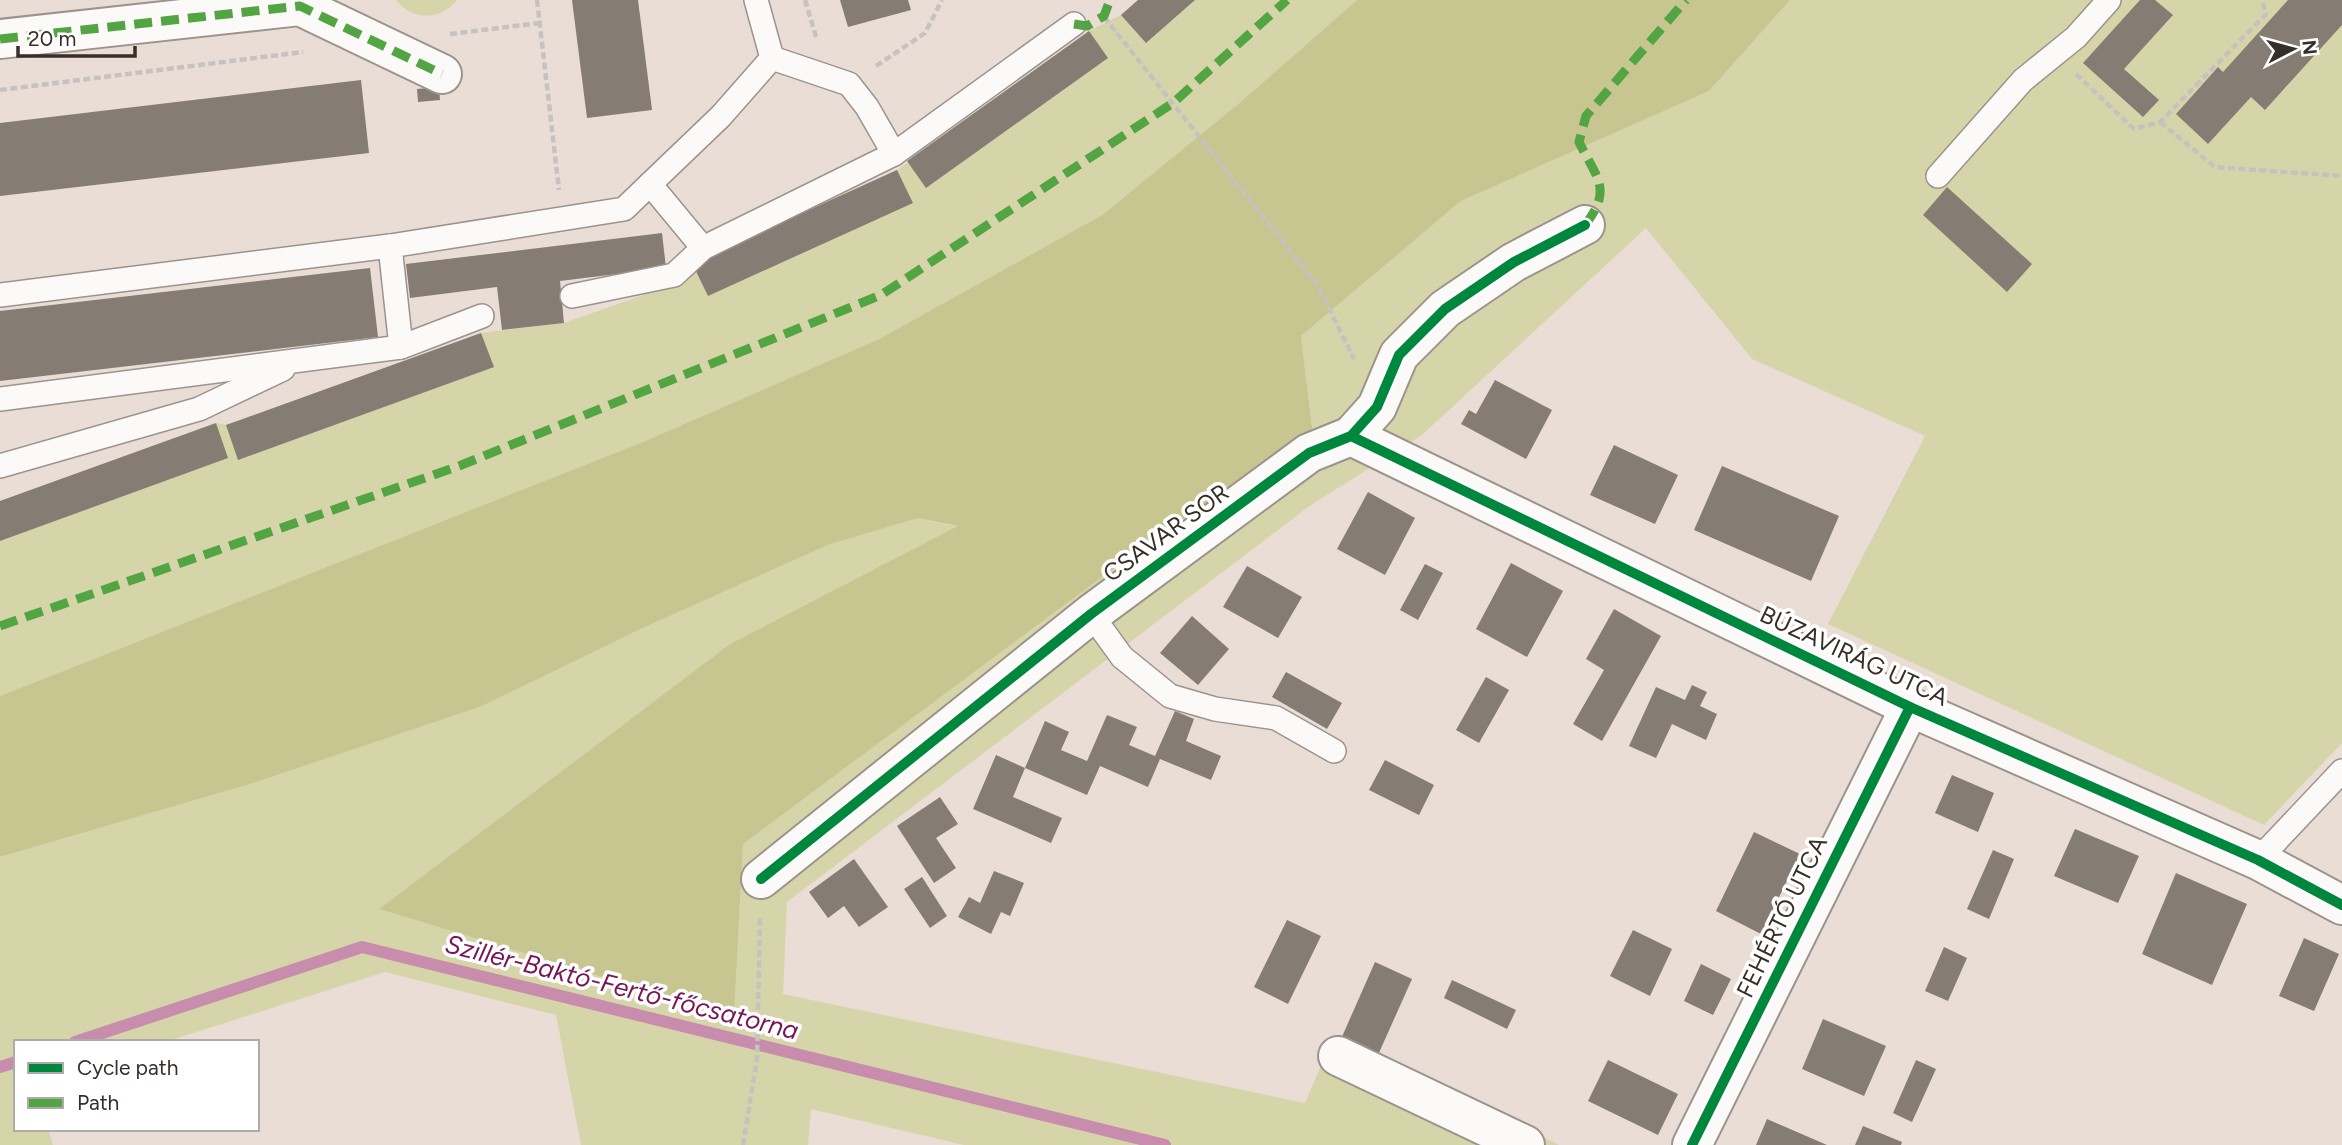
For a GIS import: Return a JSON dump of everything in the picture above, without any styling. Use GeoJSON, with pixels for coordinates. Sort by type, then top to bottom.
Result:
{"type":"FeatureCollection","features":[{"type":"Feature","properties":{"kind":"street"},"geometry":{"type":"LineString","coordinates":[[0,38],[302,3],[442,74]]}},
{"type":"Feature","properties":{"kind":"street","name":"CSAVAR SOR"},"geometry":{"type":"LineString","coordinates":[[761,879],[1091,614],[1309,453],[1351,436],[1377,407],[1399,355],[1445,309],[1514,262],[1585,225]]}},
{"type":"Feature","properties":{"kind":"street","name":"BÚZAVIRÁG UTCA"},"geometry":{"type":"LineString","coordinates":[[1351,436],[1910,707],[2258,860],[2342,905]]}},
{"type":"Feature","properties":{"kind":"street","name":"FEHÉRTÓ UTCA"},"geometry":{"type":"LineString","coordinates":[[1692,1145],[1910,707]]}},
{"type":"Feature","properties":{"kind":"street"},"geometry":{"type":"LineString","coordinates":[[1338,1056],[1524,1145]]}},
{"type":"Feature","properties":{"kind":"lane"},"geometry":{"type":"LineString","coordinates":[[756,0],[772,58]]}},
{"type":"Feature","properties":{"kind":"lane"},"geometry":{"type":"LineString","coordinates":[[1938,176],[2023,80],[2076,37],[2109,0]]}},
{"type":"Feature","properties":{"kind":"lane"},"geometry":{"type":"LineString","coordinates":[[572,296],[674,275],[703,248],[894,154],[1074,24]]}},
{"type":"Feature","properties":{"kind":"lane"},"geometry":{"type":"LineString","coordinates":[[772,58],[849,84],[867,107],[894,154]]}},
{"type":"Feature","properties":{"kind":"lane"},"geometry":{"type":"LineString","coordinates":[[0,295],[390,246],[624,209],[721,116],[772,58]]}},
{"type":"Feature","properties":{"kind":"lane"},"geometry":{"type":"LineString","coordinates":[[650,184],[703,248]]}},
{"type":"Feature","properties":{"kind":"lane"},"geometry":{"type":"LineString","coordinates":[[390,246],[401,347]]}},
{"type":"Feature","properties":{"kind":"lane"},"geometry":{"type":"LineString","coordinates":[[0,399],[401,347],[482,316]]}},
{"type":"Feature","properties":{"kind":"lane"},"geometry":{"type":"LineString","coordinates":[[0,466],[199,409],[302,360]]}},
{"type":"Feature","properties":{"kind":"lane"},"geometry":{"type":"LineString","coordinates":[[1091,614],[1122,657],[1170,696],[1215,709],[1276,718],[1334,751]]}},
{"type":"Feature","properties":{"kind":"lane"},"geometry":{"type":"LineString","coordinates":[[2258,860],[2342,771]]}},
{"type":"Feature","properties":{"kind":"path"},"geometry":{"type":"LineString","coordinates":[[537,0],[562,218]]}},
{"type":"Feature","properties":{"kind":"path"},"geometry":{"type":"LineString","coordinates":[[849,84],[925,33],[942,0]]}},
{"type":"Feature","properties":{"kind":"path"},"geometry":{"type":"LineString","coordinates":[[2055,54],[2134,129],[2160,122],[2266,14],[2262,0]]}},
{"type":"Feature","properties":{"kind":"path"},"geometry":{"type":"LineString","coordinates":[[445,35],[540,23]]}},
{"type":"Feature","properties":{"kind":"path"},"geometry":{"type":"LineString","coordinates":[[1120,35],[1318,286],[1377,407]]}},
{"type":"Feature","properties":{"kind":"path"},"geometry":{"type":"LineString","coordinates":[[0,90],[310,51]]}},
{"type":"Feature","properties":{"kind":"path"},"geometry":{"type":"LineString","coordinates":[[2160,122],[2215,167],[2342,176]]}},
{"type":"Feature","properties":{"kind":"path"},"geometry":{"type":"LineString","coordinates":[[743,1145],[757,1059],[760,1018],[761,879]]}},
{"type":"Feature","properties":{"kind":"green space"},"geometry":{"type":"Polygon","coordinates":[[[396,0],[457,0],[443,12],[426,16],[410,12],[396,0]]]}},
{"type":"Feature","properties":{"kind":"green space"},"geometry":{"type":"Polygon","coordinates":[[[1138,0],[1357,0],[1237,105],[1102,215],[879,339],[643,442],[0,696],[0,501],[216,423],[227,425],[481,333],[564,323],[680,282],[692,263],[897,170],[1089,31],[1121,15],[1138,0]]]}},
{"type":"Feature","properties":{"kind":"green space"},"geometry":{"type":"Polygon","coordinates":[[[1790,0],[2342,0],[2342,743],[2264,825],[1828,624],[1925,436],[1752,359],[1646,228],[1422,435],[1311,505],[787,902],[783,994],[1305,1103],[1333,1037],[1559,1145],[964,1145],[811,1109],[808,1145],[581,1145],[556,1015],[385,972],[171,1040],[14,1040],[14,1131],[49,1131],[53,1145],[0,1145],[0,857],[250,784],[480,707],[645,627],[828,545],[918,518],[960,527],[730,644],[379,909],[734,1017],[743,844],[1160,534],[1313,435],[1301,336],[1461,201],[1709,91],[1790,0]]]}},
{"type":"Feature","properties":{"kind":"shaded area"},"geometry":{"type":"Polygon","coordinates":[[[1357,0],[1790,0],[1709,91],[1461,201],[1301,336],[1313,435],[1160,534],[743,844],[734,1017],[379,909],[730,644],[958,526],[918,518],[828,545],[645,627],[480,707],[250,784],[0,857],[0,696],[643,442],[879,339],[1102,215],[1237,105],[1357,0]]]}},
{"type":"Feature","properties":{"kind":"building"},"geometry":{"type":"Polygon","coordinates":[[[572,0],[638,0],[652,110],[587,118],[572,0]]]}},
{"type":"Feature","properties":{"kind":"building"},"geometry":{"type":"Polygon","coordinates":[[[840,0],[908,0],[911,10],[848,27],[840,0]]]}},
{"type":"Feature","properties":{"kind":"building"},"geometry":{"type":"Polygon","coordinates":[[[1138,0],[1195,0],[1146,43],[1121,15],[1138,0]]]}},
{"type":"Feature","properties":{"kind":"building"},"geometry":{"type":"Polygon","coordinates":[[[2140,0],[2155,0],[2173,15],[2124,69],[2159,100],[2143,117],[2083,63],[2140,0]]]}},
{"type":"Feature","properties":{"kind":"building"},"geometry":{"type":"Polygon","coordinates":[[[2288,0],[2342,0],[2342,25],[2265,110],[2251,97],[2208,144],[2176,114],[2218,67],[2223,72],[2288,0]]]}},
{"type":"Feature","properties":{"kind":"building"},"geometry":{"type":"Polygon","coordinates":[[[1089,31],[1108,58],[926,188],[907,161],[1089,31]]]}},
{"type":"Feature","properties":{"kind":"building"},"geometry":{"type":"Polygon","coordinates":[[[361,80],[369,153],[0,196],[0,123],[361,80]]]}},
{"type":"Feature","properties":{"kind":"building"},"geometry":{"type":"Polygon","coordinates":[[[439,87],[440,100],[418,102],[417,89],[439,87]]]}},
{"type":"Feature","properties":{"kind":"building"},"geometry":{"type":"Polygon","coordinates":[[[897,170],[913,203],[708,296],[692,263],[897,170]]]}},
{"type":"Feature","properties":{"kind":"building"},"geometry":{"type":"Polygon","coordinates":[[[1947,187],[2032,264],[2007,292],[1923,215],[1947,187]]]}},
{"type":"Feature","properties":{"kind":"building"},"geometry":{"type":"Polygon","coordinates":[[[662,233],[666,268],[560,281],[564,323],[502,330],[497,287],[410,298],[406,264],[662,233]]]}},
{"type":"Feature","properties":{"kind":"building"},"geometry":{"type":"Polygon","coordinates":[[[370,268],[378,337],[0,381],[0,311],[370,268]]]}},
{"type":"Feature","properties":{"kind":"building"},"geometry":{"type":"Polygon","coordinates":[[[481,333],[494,367],[238,460],[226,425],[481,333]]]}},
{"type":"Feature","properties":{"kind":"building"},"geometry":{"type":"Polygon","coordinates":[[[1495,380],[1552,410],[1526,459],[1461,424],[1469,410],[1476,414],[1495,380]]]}},
{"type":"Feature","properties":{"kind":"building"},"geometry":{"type":"Polygon","coordinates":[[[216,423],[228,458],[0,541],[0,501],[216,423]]]}},
{"type":"Feature","properties":{"kind":"building"},"geometry":{"type":"Polygon","coordinates":[[[1614,445],[1678,475],[1655,524],[1590,495],[1614,445]]]}},
{"type":"Feature","properties":{"kind":"building"},"geometry":{"type":"Polygon","coordinates":[[[1722,466],[1839,516],[1811,581],[1694,530],[1722,466]]]}},
{"type":"Feature","properties":{"kind":"building"},"geometry":{"type":"Polygon","coordinates":[[[1368,492],[1415,518],[1385,575],[1337,549],[1368,492]]]}},
{"type":"Feature","properties":{"kind":"building"},"geometry":{"type":"Polygon","coordinates":[[[1511,563],[1563,591],[1527,657],[1476,629],[1511,563]]]}},
{"type":"Feature","properties":{"kind":"building"},"geometry":{"type":"Polygon","coordinates":[[[1425,564],[1443,573],[1418,620],[1400,610],[1425,564]]]}},
{"type":"Feature","properties":{"kind":"building"},"geometry":{"type":"Polygon","coordinates":[[[1247,566],[1302,597],[1278,638],[1223,607],[1247,566]]]}},
{"type":"Feature","properties":{"kind":"building"},"geometry":{"type":"Polygon","coordinates":[[[1614,609],[1661,636],[1602,741],[1573,724],[1604,670],[1586,659],[1614,609]]]}},
{"type":"Feature","properties":{"kind":"building"},"geometry":{"type":"Polygon","coordinates":[[[1192,616],[1229,649],[1198,685],[1160,653],[1192,616]]]}},
{"type":"Feature","properties":{"kind":"building"},"geometry":{"type":"Polygon","coordinates":[[[1286,672],[1342,703],[1327,729],[1272,697],[1286,672]]]}},
{"type":"Feature","properties":{"kind":"building"},"geometry":{"type":"Polygon","coordinates":[[[1486,677],[1509,690],[1479,743],[1456,730],[1486,677]]]}},
{"type":"Feature","properties":{"kind":"building"},"geometry":{"type":"Polygon","coordinates":[[[1692,685],[1707,692],[1700,706],[1717,714],[1706,740],[1672,724],[1656,758],[1629,746],[1656,687],[1685,700],[1692,685]]]}},
{"type":"Feature","properties":{"kind":"building"},"geometry":{"type":"Polygon","coordinates":[[[1175,711],[1194,719],[1186,741],[1221,756],[1211,780],[1160,759],[1148,787],[1100,766],[1087,795],[1025,768],[1045,721],[1069,732],[1061,750],[1087,761],[1107,715],[1137,727],[1129,745],[1155,756],[1175,711]]]}},
{"type":"Feature","properties":{"kind":"building"},"geometry":{"type":"Polygon","coordinates":[[[996,755],[1025,768],[1013,797],[1062,818],[1051,843],[973,809],[996,755]]]}},
{"type":"Feature","properties":{"kind":"building"},"geometry":{"type":"Polygon","coordinates":[[[1385,760],[1434,785],[1419,815],[1369,790],[1385,760]]]}},
{"type":"Feature","properties":{"kind":"building"},"geometry":{"type":"Polygon","coordinates":[[[1952,775],[1994,793],[1978,832],[1935,813],[1952,775]]]}},
{"type":"Feature","properties":{"kind":"building"},"geometry":{"type":"Polygon","coordinates":[[[940,797],[958,824],[936,838],[956,868],[934,883],[897,826],[940,797]]]}},
{"type":"Feature","properties":{"kind":"building"},"geometry":{"type":"Polygon","coordinates":[[[2075,829],[2139,856],[2118,903],[2054,876],[2075,829]]]}},
{"type":"Feature","properties":{"kind":"building"},"geometry":{"type":"Polygon","coordinates":[[[1754,832],[1800,854],[1761,934],[1716,911],[1754,832]]]}},
{"type":"Feature","properties":{"kind":"building"},"geometry":{"type":"Polygon","coordinates":[[[1993,850],[2014,859],[1989,919],[1967,909],[1993,850]]]}},
{"type":"Feature","properties":{"kind":"building"},"geometry":{"type":"Polygon","coordinates":[[[854,859],[888,907],[859,927],[844,906],[828,918],[809,892],[854,859]]]}},
{"type":"Feature","properties":{"kind":"building"},"geometry":{"type":"Polygon","coordinates":[[[994,871],[1024,883],[1010,916],[1001,912],[991,934],[958,917],[969,897],[980,903],[994,871]]]}},
{"type":"Feature","properties":{"kind":"building"},"geometry":{"type":"Polygon","coordinates":[[[2176,873],[2247,904],[2212,985],[2142,954],[2176,873]]]}},
{"type":"Feature","properties":{"kind":"building"},"geometry":{"type":"Polygon","coordinates":[[[922,877],[947,916],[930,928],[904,889],[922,877]]]}},
{"type":"Feature","properties":{"kind":"building"},"geometry":{"type":"Polygon","coordinates":[[[1287,920],[1321,936],[1288,1004],[1254,987],[1287,920]]]}},
{"type":"Feature","properties":{"kind":"building"},"geometry":{"type":"Polygon","coordinates":[[[1633,930],[1672,949],[1650,996],[1610,976],[1633,930]]]}},
{"type":"Feature","properties":{"kind":"building"},"geometry":{"type":"Polygon","coordinates":[[[2304,938],[2339,954],[2314,1011],[2279,996],[2304,938]]]}},
{"type":"Feature","properties":{"kind":"building"},"geometry":{"type":"Polygon","coordinates":[[[1944,947],[1967,958],[1948,1001],[1925,991],[1944,947]]]}},
{"type":"Feature","properties":{"kind":"building"},"geometry":{"type":"Polygon","coordinates":[[[1375,962],[1412,979],[1378,1055],[1341,1039],[1375,962]]]}},
{"type":"Feature","properties":{"kind":"building"},"geometry":{"type":"Polygon","coordinates":[[[1701,964],[1731,979],[1713,1015],[1684,1001],[1701,964]]]}},
{"type":"Feature","properties":{"kind":"building"},"geometry":{"type":"Polygon","coordinates":[[[1452,980],[1516,1010],[1507,1029],[1444,998],[1452,980]]]}},
{"type":"Feature","properties":{"kind":"building"},"geometry":{"type":"Polygon","coordinates":[[[1823,1019],[1886,1046],[1864,1096],[1802,1069],[1823,1019]]]}},
{"type":"Feature","properties":{"kind":"building"},"geometry":{"type":"Polygon","coordinates":[[[1608,1060],[1678,1094],[1658,1135],[1588,1101],[1608,1060]]]}},
{"type":"Feature","properties":{"kind":"building"},"geometry":{"type":"Polygon","coordinates":[[[1916,1060],[1936,1069],[1912,1122],[1893,1113],[1916,1060]]]}},
{"type":"Feature","properties":{"kind":"building"},"geometry":{"type":"Polygon","coordinates":[[[1767,1119],[1827,1145],[1756,1145],[1767,1119]]]}},
{"type":"Feature","properties":{"kind":"building"},"geometry":{"type":"Polygon","coordinates":[[[1863,1126],[1902,1142],[1901,1145],[1855,1145],[1863,1126]]]}},
{"type":"Feature","properties":{"kind":"waterway","name":"Szillér-Baktó-Fertő-főcsatorna"},"geometry":{"type":"LineString","coordinates":[[81,1040],[362,947],[1165,1145]]}},
{"type":"Feature","properties":{"kind":"waterway","name":"Szillér-Baktó-Fertő-főcsatorna"},"geometry":{"type":"LineString","coordinates":[[0,1067],[14,1063]]}},
{"type":"Feature","properties":{"kind":"marked path"},"geometry":{"type":"LineString","coordinates":[[1074,24],[1087,26],[1104,16],[1110,0]]}},
{"type":"Feature","properties":{"kind":"marked path"},"geometry":{"type":"LineString","coordinates":[[0,626],[459,466],[881,295],[1173,103],[1287,0]]}},
{"type":"Feature","properties":{"kind":"marked path"},"geometry":{"type":"LineString","coordinates":[[1585,225],[1594,213],[1600,193],[1596,175],[1579,142],[1586,116],[1686,0]]}},
{"type":"Feature","properties":{"kind":"marked path"},"geometry":{"type":"LineString","coordinates":[[0,39],[300,6],[442,74]]}},
{"type":"Feature","properties":{"kind":"cycle path"},"geometry":{"type":"LineString","coordinates":[[761,879],[1091,614],[1309,453],[1351,436],[1377,407],[1399,355],[1445,309],[1514,262],[1585,225]]}},
{"type":"Feature","properties":{"kind":"cycle path"},"geometry":{"type":"LineString","coordinates":[[1351,436],[1910,707],[2258,860],[2342,905]]}},
{"type":"Feature","properties":{"kind":"cycle path"},"geometry":{"type":"LineString","coordinates":[[1692,1145],[1910,707]]}}]}
